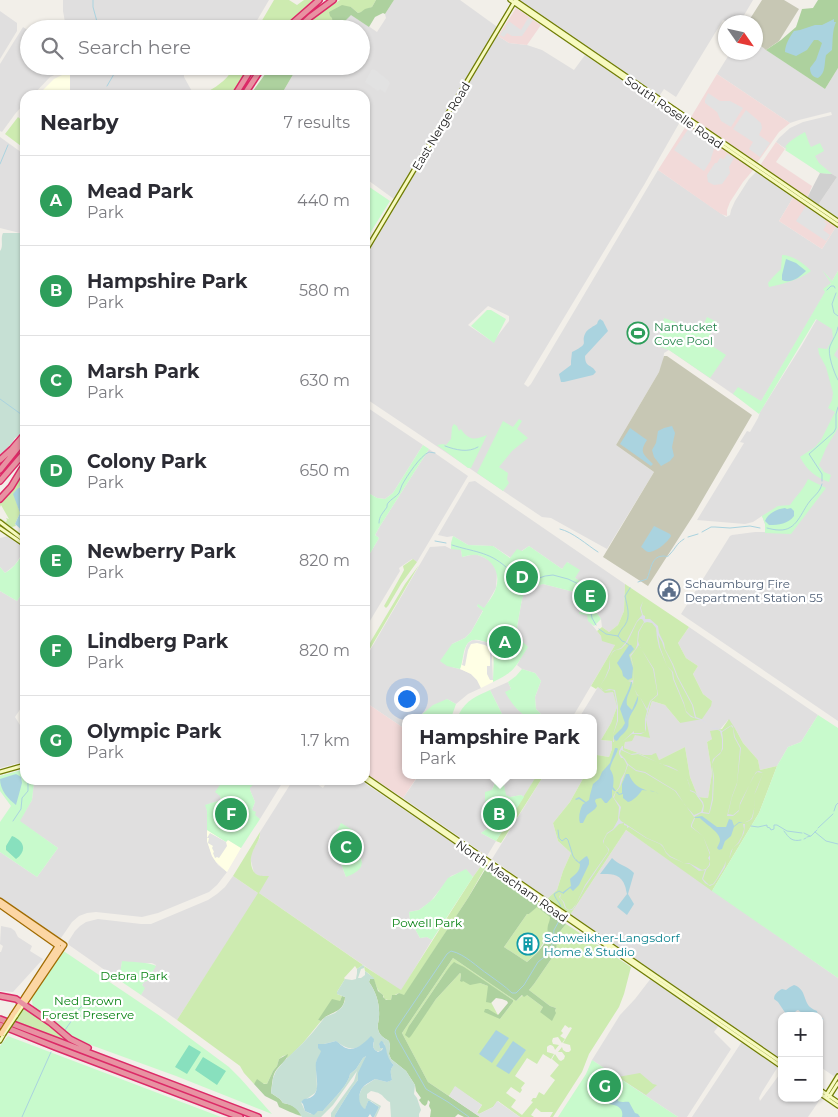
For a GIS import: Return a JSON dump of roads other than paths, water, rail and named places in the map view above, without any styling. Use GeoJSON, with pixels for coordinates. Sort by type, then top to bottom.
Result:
{"type":"FeatureCollection","features":[{"type":"Feature","properties":{"kind":"highway"},"geometry":{"type":"LineString","coordinates":[[295,20],[319,0]]}},
{"type":"Feature","properties":{"kind":"highway"},"geometry":{"type":"LineString","coordinates":[[307,20],[333,0]]}},
{"type":"Feature","properties":{"kind":"highway"},"geometry":{"type":"LineString","coordinates":[[319,10],[338,0]]}},
{"type":"Feature","properties":{"kind":"highway"},"geometry":{"type":"LineString","coordinates":[[238,90],[247,75]]}},
{"type":"Feature","properties":{"kind":"highway"},"geometry":{"type":"LineString","coordinates":[[247,90],[257,75]]}},
{"type":"Feature","properties":{"kind":"highway"},"geometry":{"type":"LineString","coordinates":[[0,460],[20,440]]}},
{"type":"Feature","properties":{"kind":"highway"},"geometry":{"type":"LineString","coordinates":[[0,470],[20,445]]}},
{"type":"Feature","properties":{"kind":"highway"},"geometry":{"type":"LineString","coordinates":[[0,481],[20,458]]}},
{"type":"Feature","properties":{"kind":"highway"},"geometry":{"type":"LineString","coordinates":[[0,500],[20,472]]}},
{"type":"Feature","properties":{"kind":"highway"},"geometry":{"type":"LineString","coordinates":[[0,996],[16,999],[23,1003],[70,1039],[108,1059]]}},
{"type":"Feature","properties":{"kind":"highway"},"geometry":{"type":"LineString","coordinates":[[0,1019],[258,1117]]}},
{"type":"Feature","properties":{"kind":"highway"},"geometry":{"type":"LineString","coordinates":[[1,1031],[17,1031],[240,1117]]}},
{"type":"Feature","properties":{"kind":"main road","name":"South Roselle Road"},"geometry":{"type":"LineString","coordinates":[[513,1],[838,221]]}},
{"type":"Feature","properties":{"kind":"main road","name":"South Roselle Road"},"geometry":{"type":"LineString","coordinates":[[513,1],[838,225]]}},
{"type":"Feature","properties":{"kind":"main road","name":"East Nerge Road"},"geometry":{"type":"LineString","coordinates":[[370,244],[513,1]]}},
{"type":"Feature","properties":{"kind":"main road"},"geometry":{"type":"LineString","coordinates":[[0,522],[20,537]]}},
{"type":"Feature","properties":{"kind":"main road"},"geometry":{"type":"LineString","coordinates":[[0,528],[20,542]]}},
{"type":"Feature","properties":{"kind":"main road"},"geometry":{"type":"LineString","coordinates":[[0,772],[20,766]]}},
{"type":"Feature","properties":{"kind":"main road","name":"North Meacham Road"},"geometry":{"type":"LineString","coordinates":[[370,780],[778,1060]]}},
{"type":"Feature","properties":{"kind":"main road"},"geometry":{"type":"LineString","coordinates":[[0,903],[64,944],[23,1003]]}},
{"type":"Feature","properties":{"kind":"main road"},"geometry":{"type":"LineString","coordinates":[[0,903],[58,946],[15,1016],[1,1031],[0,1040]]}},
{"type":"Feature","properties":{"kind":"main road","name":"North Meacham Road"},"geometry":{"type":"LineString","coordinates":[[564,915],[778,1064]]}},
{"type":"Feature","properties":{"kind":"main road"},"geometry":{"type":"LineString","coordinates":[[827,1096],[838,1076]]}},
{"type":"Feature","properties":{"kind":"main road"},"geometry":{"type":"LineString","coordinates":[[827,1096],[838,1083]]}},
{"type":"Feature","properties":{"kind":"main road"},"geometry":{"type":"LineString","coordinates":[[823,1092],[838,1106]]}},
{"type":"Feature","properties":{"kind":"main road"},"geometry":{"type":"LineString","coordinates":[[823,1094],[838,1102]]}},
{"type":"Feature","properties":{"kind":"water"},"geometry":{"type":"Polygon","coordinates":[[[834,19],[834,22],[836,22],[833,32],[832,50],[826,55],[822,74],[818,78],[810,72],[810,68],[816,60],[822,43],[814,40],[807,50],[796,56],[785,52],[786,46],[794,31],[822,25],[834,19]]]}},
{"type":"Feature","properties":{"kind":"water"},"geometry":{"type":"Polygon","coordinates":[[[786,259],[796,263],[806,271],[798,278],[789,281],[782,280],[786,259]]]}},
{"type":"Feature","properties":{"kind":"water"},"geometry":{"type":"Polygon","coordinates":[[[600,319],[608,331],[585,356],[587,364],[596,372],[593,375],[561,382],[559,374],[571,365],[572,352],[582,346],[586,332],[597,324],[600,319]]]}},
{"type":"Feature","properties":{"kind":"water"},"geometry":{"type":"Polygon","coordinates":[[[672,426],[675,433],[672,447],[674,456],[670,461],[661,466],[654,457],[652,450],[656,443],[658,431],[672,426]]]}},
{"type":"Feature","properties":{"kind":"water"},"geometry":{"type":"Polygon","coordinates":[[[630,428],[647,440],[643,447],[643,453],[653,464],[651,466],[620,444],[630,428]]]}},
{"type":"Feature","properties":{"kind":"water"},"geometry":{"type":"Polygon","coordinates":[[[20,487],[20,513],[13,494],[20,487]]]}},
{"type":"Feature","properties":{"kind":"water"},"geometry":{"type":"Polygon","coordinates":[[[791,508],[794,511],[794,516],[789,521],[769,525],[765,521],[773,512],[791,508]]]}},
{"type":"Feature","properties":{"kind":"water"},"geometry":{"type":"Polygon","coordinates":[[[20,513],[20,528],[15,524],[20,513]]]}},
{"type":"Feature","properties":{"kind":"water"},"geometry":{"type":"Polygon","coordinates":[[[654,526],[671,536],[661,547],[648,552],[641,547],[654,526]]]}},
{"type":"Feature","properties":{"kind":"water"},"geometry":{"type":"Polygon","coordinates":[[[629,645],[634,649],[629,655],[633,668],[632,678],[628,680],[623,676],[617,663],[629,645]]]}},
{"type":"Feature","properties":{"kind":"water"},"geometry":{"type":"Polygon","coordinates":[[[631,682],[627,705],[632,710],[638,696],[637,702],[629,719],[627,729],[616,741],[614,736],[625,723],[620,709],[631,682]]]}},
{"type":"Feature","properties":{"kind":"water"},"geometry":{"type":"Polygon","coordinates":[[[615,748],[618,749],[610,769],[613,787],[616,791],[612,789],[612,797],[607,803],[601,798],[596,799],[597,806],[595,809],[587,815],[583,823],[580,823],[580,811],[585,803],[575,799],[579,797],[586,802],[589,800],[593,784],[599,779],[610,763],[615,748]]]}},
{"type":"Feature","properties":{"kind":"water"},"geometry":{"type":"Polygon","coordinates":[[[16,774],[20,776],[21,785],[16,805],[5,794],[1,787],[0,779],[16,774]]]}},
{"type":"Feature","properties":{"kind":"water"},"geometry":{"type":"Polygon","coordinates":[[[626,774],[629,774],[636,785],[648,791],[642,790],[636,798],[628,802],[623,798],[623,794],[619,795],[616,792],[622,793],[622,784],[626,774]]]}},
{"type":"Feature","properties":{"kind":"water"},"geometry":{"type":"Polygon","coordinates":[[[702,816],[717,827],[726,827],[729,819],[732,820],[734,826],[739,822],[743,823],[739,823],[734,827],[731,836],[725,841],[722,849],[719,850],[717,848],[720,840],[718,834],[700,818],[695,818],[702,816]]]}},
{"type":"Feature","properties":{"kind":"water"},"geometry":{"type":"Polygon","coordinates":[[[587,856],[589,864],[579,885],[573,891],[570,888],[563,894],[571,886],[570,879],[579,869],[580,864],[575,860],[579,862],[587,856]]]}},
{"type":"Feature","properties":{"kind":"water"},"geometry":{"type":"Polygon","coordinates":[[[612,858],[634,873],[628,894],[634,904],[627,915],[617,907],[627,894],[623,882],[618,876],[600,874],[612,858]]]}},
{"type":"Feature","properties":{"kind":"water"},"geometry":{"type":"Polygon","coordinates":[[[794,985],[801,989],[808,1004],[817,1012],[801,1012],[798,1010],[795,1012],[785,1012],[774,999],[775,994],[782,989],[786,990],[794,985]]]}},
{"type":"Feature","properties":{"kind":"water"},"geometry":{"type":"Polygon","coordinates":[[[496,1030],[509,1038],[492,1063],[479,1054],[496,1030]]]}},
{"type":"Feature","properties":{"kind":"water"},"geometry":{"type":"Polygon","coordinates":[[[371,1036],[374,1039],[373,1047],[375,1050],[378,1052],[382,1050],[383,1048],[380,1048],[379,1044],[382,1041],[394,1065],[391,1070],[392,1080],[387,1082],[375,1079],[365,1085],[360,1092],[360,1102],[365,1109],[368,1101],[379,1107],[374,1117],[370,1114],[368,1117],[335,1117],[358,1080],[358,1073],[366,1056],[350,1074],[343,1088],[323,1111],[318,1111],[314,1115],[305,1111],[301,1102],[314,1094],[317,1085],[316,1062],[321,1051],[318,1048],[318,1044],[336,1041],[345,1047],[353,1049],[360,1046],[371,1036]]]}},
{"type":"Feature","properties":{"kind":"water"},"geometry":{"type":"Polygon","coordinates":[[[513,1041],[526,1050],[509,1074],[496,1066],[513,1041]]]}},
{"type":"Feature","properties":{"kind":"water"},"geometry":{"type":"Polygon","coordinates":[[[617,1094],[618,1101],[629,1102],[635,1113],[640,1117],[622,1117],[622,1111],[619,1107],[609,1104],[609,1096],[617,1094]]]}},
{"type":"Feature","properties":{"kind":"waterway"},"geometry":{"type":"LineString","coordinates":[[93,0],[97,20]]}},
{"type":"Feature","properties":{"kind":"waterway"},"geometry":{"type":"LineString","coordinates":[[107,86],[113,75]]}},
{"type":"Feature","properties":{"kind":"waterway"},"geometry":{"type":"LineString","coordinates":[[0,164],[8,145]]}},
{"type":"Feature","properties":{"kind":"waterway"},"geometry":{"type":"LineString","coordinates":[[827,290],[831,286],[835,288]]}},
{"type":"Feature","properties":{"kind":"waterway"},"geometry":{"type":"LineString","coordinates":[[836,293],[832,304],[834,313],[838,316]]}},
{"type":"Feature","properties":{"kind":"waterway"},"geometry":{"type":"LineString","coordinates":[[838,327],[829,349],[831,363],[838,380]]}},
{"type":"Feature","properties":{"kind":"waterway"},"geometry":{"type":"LineString","coordinates":[[0,399],[20,413]]}},
{"type":"Feature","properties":{"kind":"waterway"},"geometry":{"type":"LineString","coordinates":[[822,481],[822,474],[809,454],[834,432],[838,407]]}},
{"type":"Feature","properties":{"kind":"waterway"},"geometry":{"type":"LineString","coordinates":[[445,446],[462,450],[478,447]]}},
{"type":"Feature","properties":{"kind":"waterway"},"geometry":{"type":"LineString","coordinates":[[379,523],[380,516],[388,503],[399,493],[410,472],[425,454],[429,452],[435,453]]}},
{"type":"Feature","properties":{"kind":"waterway"},"geometry":{"type":"LineString","coordinates":[[767,528],[785,529],[794,524],[819,491],[822,484]]}},
{"type":"Feature","properties":{"kind":"waterway"},"geometry":{"type":"LineString","coordinates":[[702,532],[711,527],[750,526],[760,528]]}},
{"type":"Feature","properties":{"kind":"waterway"},"geometry":{"type":"LineString","coordinates":[[560,529],[575,536],[598,552]]}},
{"type":"Feature","properties":{"kind":"waterway"},"geometry":{"type":"LineString","coordinates":[[688,537],[698,534]]}},
{"type":"Feature","properties":{"kind":"waterway"},"geometry":{"type":"LineString","coordinates":[[638,582],[647,579],[656,558],[668,556],[684,539]]}},
{"type":"Feature","properties":{"kind":"waterway"},"geometry":{"type":"LineString","coordinates":[[435,541],[446,543]]}},
{"type":"Feature","properties":{"kind":"waterway"},"geometry":{"type":"LineString","coordinates":[[452,545],[487,555],[506,567]]}},
{"type":"Feature","properties":{"kind":"waterway"},"geometry":{"type":"LineString","coordinates":[[507,568],[517,578],[528,582],[553,575],[568,579],[589,589],[593,593],[594,598],[591,613],[596,625]]}},
{"type":"Feature","properties":{"kind":"waterway"},"geometry":{"type":"LineString","coordinates":[[618,636],[627,622],[628,611],[625,596],[630,588]]}},
{"type":"Feature","properties":{"kind":"waterway"},"geometry":{"type":"LineString","coordinates":[[599,629],[606,634],[618,636],[625,642]]}},
{"type":"Feature","properties":{"kind":"waterway"},"geometry":{"type":"LineString","coordinates":[[13,821],[21,809],[22,798],[28,791],[28,785]]}},
{"type":"Feature","properties":{"kind":"waterway"},"geometry":{"type":"LineString","coordinates":[[834,811],[838,803]]}},
{"type":"Feature","properties":{"kind":"waterway"},"geometry":{"type":"LineString","coordinates":[[818,828],[833,814]]}},
{"type":"Feature","properties":{"kind":"waterway"},"geometry":{"type":"LineString","coordinates":[[751,826],[767,825],[771,830],[774,829],[774,825],[777,825],[787,831],[802,833]]}},
{"type":"Feature","properties":{"kind":"waterway"},"geometry":{"type":"LineString","coordinates":[[558,830],[559,838],[562,841],[566,838],[568,840],[575,859]]}},
{"type":"Feature","properties":{"kind":"waterway"},"geometry":{"type":"LineString","coordinates":[[807,837],[817,830]]}},
{"type":"Feature","properties":{"kind":"waterway"},"geometry":{"type":"LineString","coordinates":[[784,831],[791,839],[801,840]]}},
{"type":"Feature","properties":{"kind":"waterway"},"geometry":{"type":"LineString","coordinates":[[815,832],[826,841],[838,844]]}},
{"type":"Feature","properties":{"kind":"waterway"},"geometry":{"type":"LineString","coordinates":[[804,833],[810,836]]}},
{"type":"Feature","properties":{"kind":"waterway"},"geometry":{"type":"LineString","coordinates":[[561,911],[561,906],[554,894],[559,891],[563,893]]}},
{"type":"Feature","properties":{"kind":"waterway"},"geometry":{"type":"LineString","coordinates":[[469,1117],[426,1089],[397,1038],[396,1029],[447,954],[451,951],[466,958],[512,993],[516,993],[524,985],[538,962],[548,954],[553,942],[554,930],[561,915]]}},
{"type":"Feature","properties":{"kind":"waterway"},"geometry":{"type":"LineString","coordinates":[[65,1030],[75,1013],[82,1006],[85,998],[89,995]]}},
{"type":"Feature","properties":{"kind":"waterway"},"geometry":{"type":"LineString","coordinates":[[22,1117],[51,1052]]}},
{"type":"Feature","properties":{"kind":"place","name":"Nantucket Cove Pool"},"geometry":{"type":"Point","coordinates":[638,333]}},
{"type":"Feature","properties":{"kind":"place","name":"Colony Park"},"geometry":{"type":"Point","coordinates":[522,577]}},
{"type":"Feature","properties":{"kind":"place","name":"Schaumburg Fire Department Station 55"},"geometry":{"type":"Point","coordinates":[669,590]}},
{"type":"Feature","properties":{"kind":"place","name":"Newberry Park"},"geometry":{"type":"Point","coordinates":[590,596]}},
{"type":"Feature","properties":{"kind":"place","name":"Mead Park"},"geometry":{"type":"Point","coordinates":[505,642]}},
{"type":"Feature","properties":{"kind":"place","name":"Lindberg Park"},"geometry":{"type":"Point","coordinates":[231,814]}},
{"type":"Feature","properties":{"kind":"place","name":"Hampshire Park"},"geometry":{"type":"Point","coordinates":[499,814]}},
{"type":"Feature","properties":{"kind":"place","name":"Marsh Park"},"geometry":{"type":"Point","coordinates":[346,847]}},
{"type":"Feature","properties":{"kind":"place","name":"Schweikher-Langsdorf Home & Studio"},"geometry":{"type":"Point","coordinates":[528,944]}},
{"type":"Feature","properties":{"kind":"place","name":"Olympic Park"},"geometry":{"type":"Point","coordinates":[605,1086]}},
{"type":"Feature","properties":{"kind":"park label","name":"Powell Park"},"geometry":{"type":"Point","coordinates":[427,922]}},
{"type":"Feature","properties":{"kind":"park label","name":"Debra Park"},"geometry":{"type":"Point","coordinates":[134,975]}},
{"type":"Feature","properties":{"kind":"park label","name":"Ned Brown Forest Preserve"},"geometry":{"type":"Point","coordinates":[88,1007]}}]}
